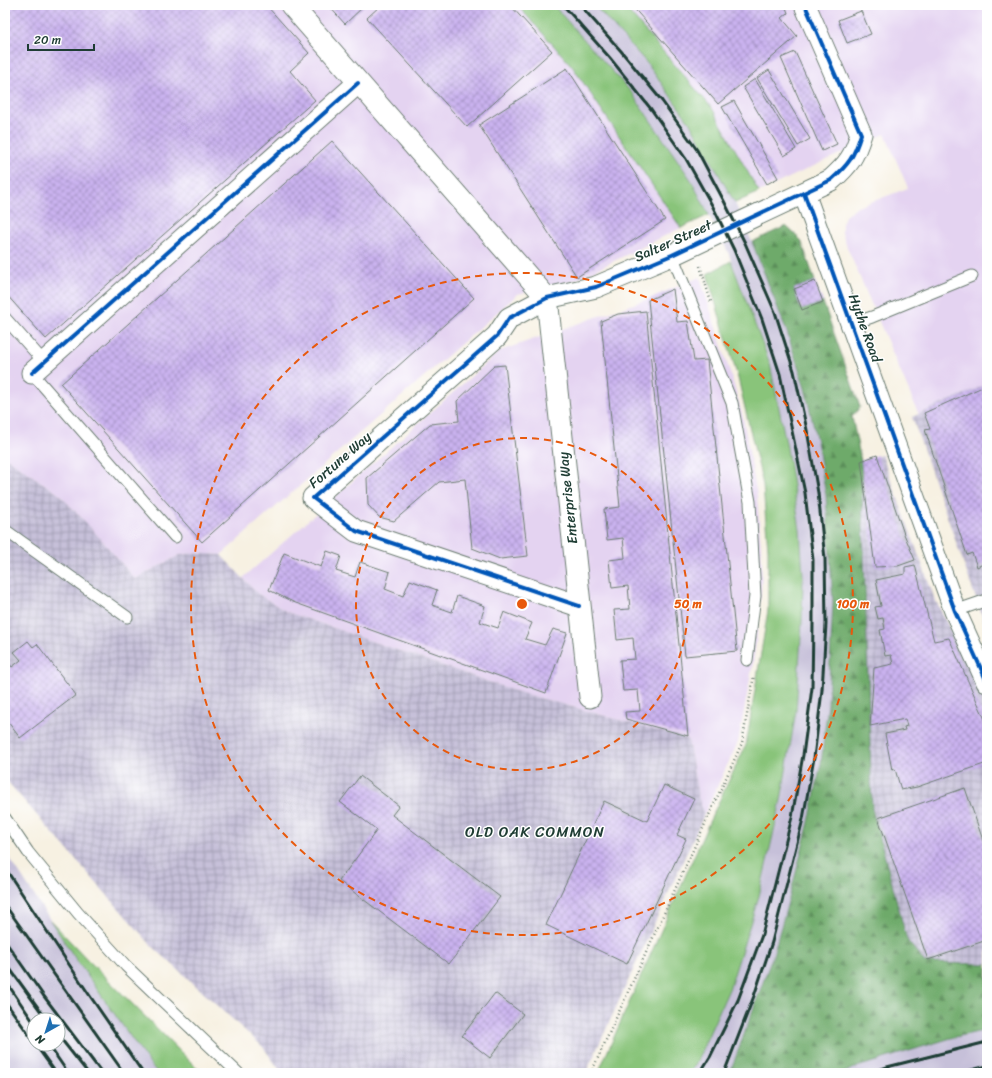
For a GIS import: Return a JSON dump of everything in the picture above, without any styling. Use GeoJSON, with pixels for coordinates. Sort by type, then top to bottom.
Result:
{"type":"FeatureCollection","features":[{"type":"Feature","properties":{"kind":"street"},"geometry":{"type":"LineString","coordinates":[[291,5],[547,298]]}},
{"type":"Feature","properties":{"kind":"street"},"geometry":{"type":"LineString","coordinates":[[804,193],[831,180],[847,165],[856,151],[861,134],[805,5]]}},
{"type":"Feature","properties":{"kind":"street"},"geometry":{"type":"LineString","coordinates":[[38,368],[358,83]]}},
{"type":"Feature","properties":{"kind":"street","name":"Salter Street"},"geometry":{"type":"LineString","coordinates":[[547,298],[596,288],[672,255],[804,193]]}},
{"type":"Feature","properties":{"kind":"street","name":"Hythe Road"},"geometry":{"type":"LineString","coordinates":[[804,193],[955,611],[987,682]]}},
{"type":"Feature","properties":{"kind":"street","name":"Enterprise Way"},"geometry":{"type":"LineString","coordinates":[[547,298],[590,697]]}},
{"type":"Feature","properties":{"kind":"street","name":"Fortune Way"},"geometry":{"type":"LineString","coordinates":[[547,298],[509,318],[498,336],[313,498],[356,531],[579,606]]}},
{"type":"Feature","properties":{"kind":"lane"},"geometry":{"type":"LineString","coordinates":[[672,255],[732,403],[750,502],[755,596],[747,660]]}},
{"type":"Feature","properties":{"kind":"lane"},"geometry":{"type":"LineString","coordinates":[[851,324],[872,317],[972,276]]}},
{"type":"Feature","properties":{"kind":"lane"},"geometry":{"type":"LineString","coordinates":[[5,318],[38,368],[175,537]]}},
{"type":"Feature","properties":{"kind":"lane"},"geometry":{"type":"LineString","coordinates":[[5,530],[127,617]]}},
{"type":"Feature","properties":{"kind":"lane"},"geometry":{"type":"LineString","coordinates":[[955,611],[987,600]]}},
{"type":"Feature","properties":{"kind":"lane"},"geometry":{"type":"LineString","coordinates":[[5,818],[28,852],[58,889],[121,961],[238,1073]]}},
{"type":"Feature","properties":{"kind":"path"},"geometry":{"type":"LineString","coordinates":[[693,245],[712,305]]}},
{"type":"Feature","properties":{"kind":"path"},"geometry":{"type":"LineString","coordinates":[[591,1073],[742,743],[755,672]]}},
{"type":"Feature","properties":{"kind":"shaded area"},"geometry":{"type":"Polygon","coordinates":[[[5,5],[517,5],[572,66],[681,228],[573,281],[518,294],[221,555],[194,553],[180,555],[135,579],[60,495],[5,457],[5,5]]]}},
{"type":"Feature","properties":{"kind":"shaded area"},"geometry":{"type":"Polygon","coordinates":[[[553,5],[594,5],[646,62],[690,123],[732,196],[764,270],[786,329],[805,388],[818,446],[826,496],[833,602],[828,704],[821,764],[809,822],[772,957],[730,1073],[690,1073],[697,1061],[729,987],[759,896],[781,800],[796,711],[802,621],[803,576],[800,530],[787,448],[770,363],[728,252],[691,180],[631,92],[553,5]]]}},
{"type":"Feature","properties":{"kind":"shaded area"},"geometry":{"type":"Polygon","coordinates":[[[623,5],[987,5],[987,385],[919,415],[847,247],[842,233],[842,224],[845,216],[855,208],[908,188],[885,134],[759,192],[712,108],[623,5]]]}},
{"type":"Feature","properties":{"kind":"shaded area"},"geometry":{"type":"Polygon","coordinates":[[[700,277],[743,417],[757,495],[762,561],[757,636],[738,742],[704,815],[698,796],[688,739],[518,692],[287,612],[258,594],[243,578],[500,351],[645,300],[700,277]]]}},
{"type":"Feature","properties":{"kind":"shaded area"},"geometry":{"type":"Polygon","coordinates":[[[987,384],[987,630],[912,417],[987,384]]]}},
{"type":"Feature","properties":{"kind":"shaded area"},"geometry":{"type":"Polygon","coordinates":[[[882,455],[934,597],[987,704],[987,964],[925,963],[907,940],[872,809],[861,461],[882,455]]]}},
{"type":"Feature","properties":{"kind":"shaded area"},"geometry":{"type":"Polygon","coordinates":[[[5,457],[60,495],[135,579],[180,555],[194,553],[221,555],[258,594],[287,612],[518,692],[688,739],[698,796],[704,815],[586,1073],[282,1073],[263,1047],[151,945],[5,779],[5,457]]]}},
{"type":"Feature","properties":{"kind":"shaded area"},"geometry":{"type":"Polygon","coordinates":[[[5,851],[75,958],[149,1063],[158,1073],[5,1073],[5,851]]]}},
{"type":"Feature","properties":{"kind":"shaded area"},"geometry":{"type":"Polygon","coordinates":[[[987,1030],[987,1073],[843,1073],[857,1067],[951,1038],[987,1030]]]}},
{"type":"Feature","properties":{"kind":"green space"},"geometry":{"type":"Polygon","coordinates":[[[517,5],[553,5],[631,92],[691,180],[709,215],[681,228],[572,66],[517,5]]]}},
{"type":"Feature","properties":{"kind":"green space"},"geometry":{"type":"Polygon","coordinates":[[[594,5],[623,5],[712,108],[759,192],[735,203],[690,123],[646,62],[594,5]]]}},
{"type":"Feature","properties":{"kind":"green space"},"geometry":{"type":"Polygon","coordinates":[[[786,226],[801,240],[815,281],[794,289],[801,310],[823,302],[860,407],[852,417],[861,461],[872,809],[907,940],[925,963],[987,964],[987,1030],[951,1038],[857,1067],[843,1073],[730,1073],[773,955],[792,888],[809,822],[821,764],[828,704],[833,602],[826,496],[818,446],[805,388],[786,329],[752,242],[786,226]]]}},
{"type":"Feature","properties":{"kind":"green space"},"geometry":{"type":"Polygon","coordinates":[[[731,261],[770,364],[787,448],[800,530],[803,576],[802,621],[796,711],[781,800],[759,896],[730,987],[697,1061],[690,1073],[598,1073],[710,820],[746,745],[768,610],[768,549],[763,485],[738,378],[707,274],[731,261]]]}},
{"type":"Feature","properties":{"kind":"green space"},"geometry":{"type":"Polygon","coordinates":[[[50,920],[86,958],[202,1073],[158,1073],[149,1063],[50,920]]]}},
{"type":"Feature","properties":{"kind":"building"},"geometry":{"type":"Polygon","coordinates":[[[5,5],[266,5],[309,53],[290,71],[315,100],[46,339],[5,293],[5,5]]]}},
{"type":"Feature","properties":{"kind":"building"},"geometry":{"type":"Polygon","coordinates":[[[328,5],[365,5],[345,24],[328,5]]]}},
{"type":"Feature","properties":{"kind":"building"},"geometry":{"type":"Polygon","coordinates":[[[381,5],[510,5],[552,51],[467,127],[367,18],[381,5]]]}},
{"type":"Feature","properties":{"kind":"building"},"geometry":{"type":"Polygon","coordinates":[[[631,5],[785,5],[788,13],[782,18],[797,36],[718,104],[631,5]]]}},
{"type":"Feature","properties":{"kind":"building"},"geometry":{"type":"Polygon","coordinates":[[[861,11],[871,34],[847,43],[838,20],[861,11]]]}},
{"type":"Feature","properties":{"kind":"building"},"geometry":{"type":"Polygon","coordinates":[[[795,52],[837,144],[822,151],[781,58],[795,52]]]}},
{"type":"Feature","properties":{"kind":"building"},"geometry":{"type":"Polygon","coordinates":[[[567,68],[665,220],[577,277],[479,125],[567,68]]]}},
{"type":"Feature","properties":{"kind":"building"},"geometry":{"type":"Polygon","coordinates":[[[769,70],[810,139],[798,146],[757,78],[769,70]]]}},
{"type":"Feature","properties":{"kind":"building"},"geometry":{"type":"Polygon","coordinates":[[[755,79],[796,149],[784,156],[743,87],[755,79]]]}},
{"type":"Feature","properties":{"kind":"building"},"geometry":{"type":"Polygon","coordinates":[[[734,101],[778,178],[767,184],[722,107],[734,101]]]}},
{"type":"Feature","properties":{"kind":"building"},"geometry":{"type":"Polygon","coordinates":[[[332,141],[474,298],[202,542],[61,384],[332,141]]]}},
{"type":"Feature","properties":{"kind":"building"},"geometry":{"type":"Polygon","coordinates":[[[815,281],[823,302],[802,310],[794,289],[815,281]]]}},
{"type":"Feature","properties":{"kind":"building"},"geometry":{"type":"Polygon","coordinates":[[[673,289],[677,322],[688,321],[694,361],[707,360],[737,651],[685,656],[648,300],[673,289]]]}},
{"type":"Feature","properties":{"kind":"building"},"geometry":{"type":"Polygon","coordinates":[[[646,311],[688,736],[626,719],[625,712],[640,711],[638,690],[623,691],[620,660],[635,659],[633,638],[617,640],[614,610],[630,609],[628,586],[612,588],[609,560],[625,558],[623,538],[607,540],[604,509],[620,507],[601,321],[618,314],[646,311]]]}},
{"type":"Feature","properties":{"kind":"building"},"geometry":{"type":"Polygon","coordinates":[[[505,365],[528,556],[500,559],[472,548],[465,479],[439,482],[394,521],[379,517],[368,505],[367,478],[430,424],[459,421],[457,401],[494,366],[505,365]]]}},
{"type":"Feature","properties":{"kind":"building"},"geometry":{"type":"Polygon","coordinates":[[[987,385],[987,562],[977,567],[972,553],[967,555],[925,430],[930,429],[924,413],[987,385]]]}},
{"type":"Feature","properties":{"kind":"building"},"geometry":{"type":"Polygon","coordinates":[[[877,455],[904,534],[915,560],[898,566],[875,567],[861,461],[877,455]]]}},
{"type":"Feature","properties":{"kind":"building"},"geometry":{"type":"Polygon","coordinates":[[[327,551],[341,556],[336,571],[355,577],[360,562],[390,572],[385,589],[403,596],[410,580],[437,590],[432,605],[452,612],[457,596],[485,606],[480,622],[498,628],[504,612],[532,623],[525,639],[545,645],[553,629],[567,633],[546,693],[293,602],[269,590],[284,553],[321,567],[327,551]]]}},
{"type":"Feature","properties":{"kind":"building"},"geometry":{"type":"Polygon","coordinates":[[[915,565],[934,641],[949,638],[987,724],[987,763],[917,787],[901,790],[895,769],[892,770],[885,734],[905,730],[904,727],[907,726],[905,719],[870,726],[874,668],[893,664],[891,655],[885,656],[880,630],[885,629],[883,618],[878,619],[875,607],[881,606],[876,580],[905,574],[905,567],[915,565]]]}},
{"type":"Feature","properties":{"kind":"building"},"geometry":{"type":"Polygon","coordinates":[[[28,641],[33,647],[37,644],[76,695],[20,738],[5,718],[5,658],[12,667],[21,660],[14,652],[28,641]]]}},
{"type":"Feature","properties":{"kind":"building"},"geometry":{"type":"Polygon","coordinates":[[[360,776],[399,806],[392,815],[500,897],[449,964],[339,881],[377,830],[340,802],[360,776]]]}},
{"type":"Feature","properties":{"kind":"building"},"geometry":{"type":"Polygon","coordinates":[[[664,785],[694,799],[677,835],[686,839],[627,964],[546,925],[604,801],[647,821],[664,785]]]}},
{"type":"Feature","properties":{"kind":"building"},"geometry":{"type":"Polygon","coordinates":[[[965,788],[987,852],[987,940],[928,960],[878,818],[965,788]]]}},
{"type":"Feature","properties":{"kind":"building"},"geometry":{"type":"Polygon","coordinates":[[[495,993],[523,1014],[490,1058],[462,1036],[495,993]]]}},
{"type":"Feature","properties":{"kind":"railway"},"geometry":{"type":"LineString","coordinates":[[563,5],[610,58],[651,109],[686,159],[713,207],[734,250],[762,319],[780,374],[805,493],[813,560],[812,688],[803,755],[792,817],[762,935],[738,1000],[710,1057],[700,1073]]}},
{"type":"Feature","properties":{"kind":"railway"},"geometry":{"type":"LineString","coordinates":[[580,5],[621,51],[662,101],[697,150],[745,243],[775,312],[794,371],[807,430],[818,493],[825,559],[826,624],[822,690],[814,758],[803,819],[772,942],[754,996],[724,1073]]}},
{"type":"Feature","properties":{"kind":"railway"},"geometry":{"type":"LineString","coordinates":[[5,868],[143,1073]]}},
{"type":"Feature","properties":{"kind":"railway"},"geometry":{"type":"LineString","coordinates":[[5,905],[124,1073]]}},
{"type":"Feature","properties":{"kind":"railway"},"geometry":{"type":"LineString","coordinates":[[5,941],[43,995],[102,1073]]}},
{"type":"Feature","properties":{"kind":"railway"},"geometry":{"type":"LineString","coordinates":[[5,962],[41,1012]]}},
{"type":"Feature","properties":{"kind":"railway"},"geometry":{"type":"LineString","coordinates":[[5,980],[27,1012]]}},
{"type":"Feature","properties":{"kind":"railway"},"geometry":{"type":"LineString","coordinates":[[5,1001],[26,1031]]}},
{"type":"Feature","properties":{"kind":"railway"},"geometry":{"type":"LineString","coordinates":[[871,1073],[887,1067],[987,1042]]}},
{"type":"Feature","properties":{"kind":"railway"},"geometry":{"type":"LineString","coordinates":[[66,1045],[88,1073]]}},
{"type":"Feature","properties":{"kind":"railway"},"geometry":{"type":"LineString","coordinates":[[41,1052],[56,1073]]}},
{"type":"Feature","properties":{"kind":"railway"},"geometry":{"type":"LineString","coordinates":[[54,1052],[68,1073]]}},
{"type":"Feature","properties":{"kind":"railway"},"geometry":{"type":"LineString","coordinates":[[960,1073],[987,1066]]}},
{"type":"Feature","properties":{"kind":"cycle path"},"geometry":{"type":"LineString","coordinates":[[579,606],[356,531],[313,498],[497,336],[509,318],[547,298],[596,287],[672,255],[831,180],[842,169],[850,160],[856,149],[861,134],[805,5]]}},
{"type":"Feature","properties":{"kind":"cycle path"},"geometry":{"type":"LineString","coordinates":[[32,373],[358,83]]}},
{"type":"Feature","properties":{"kind":"cycle path"},"geometry":{"type":"LineString","coordinates":[[804,193],[955,611],[987,682]]}},
{"type":"Feature","properties":{"kind":"district","name":"OLD OAK COMMON"},"geometry":{"type":"Point","coordinates":[535,832]}}]}
